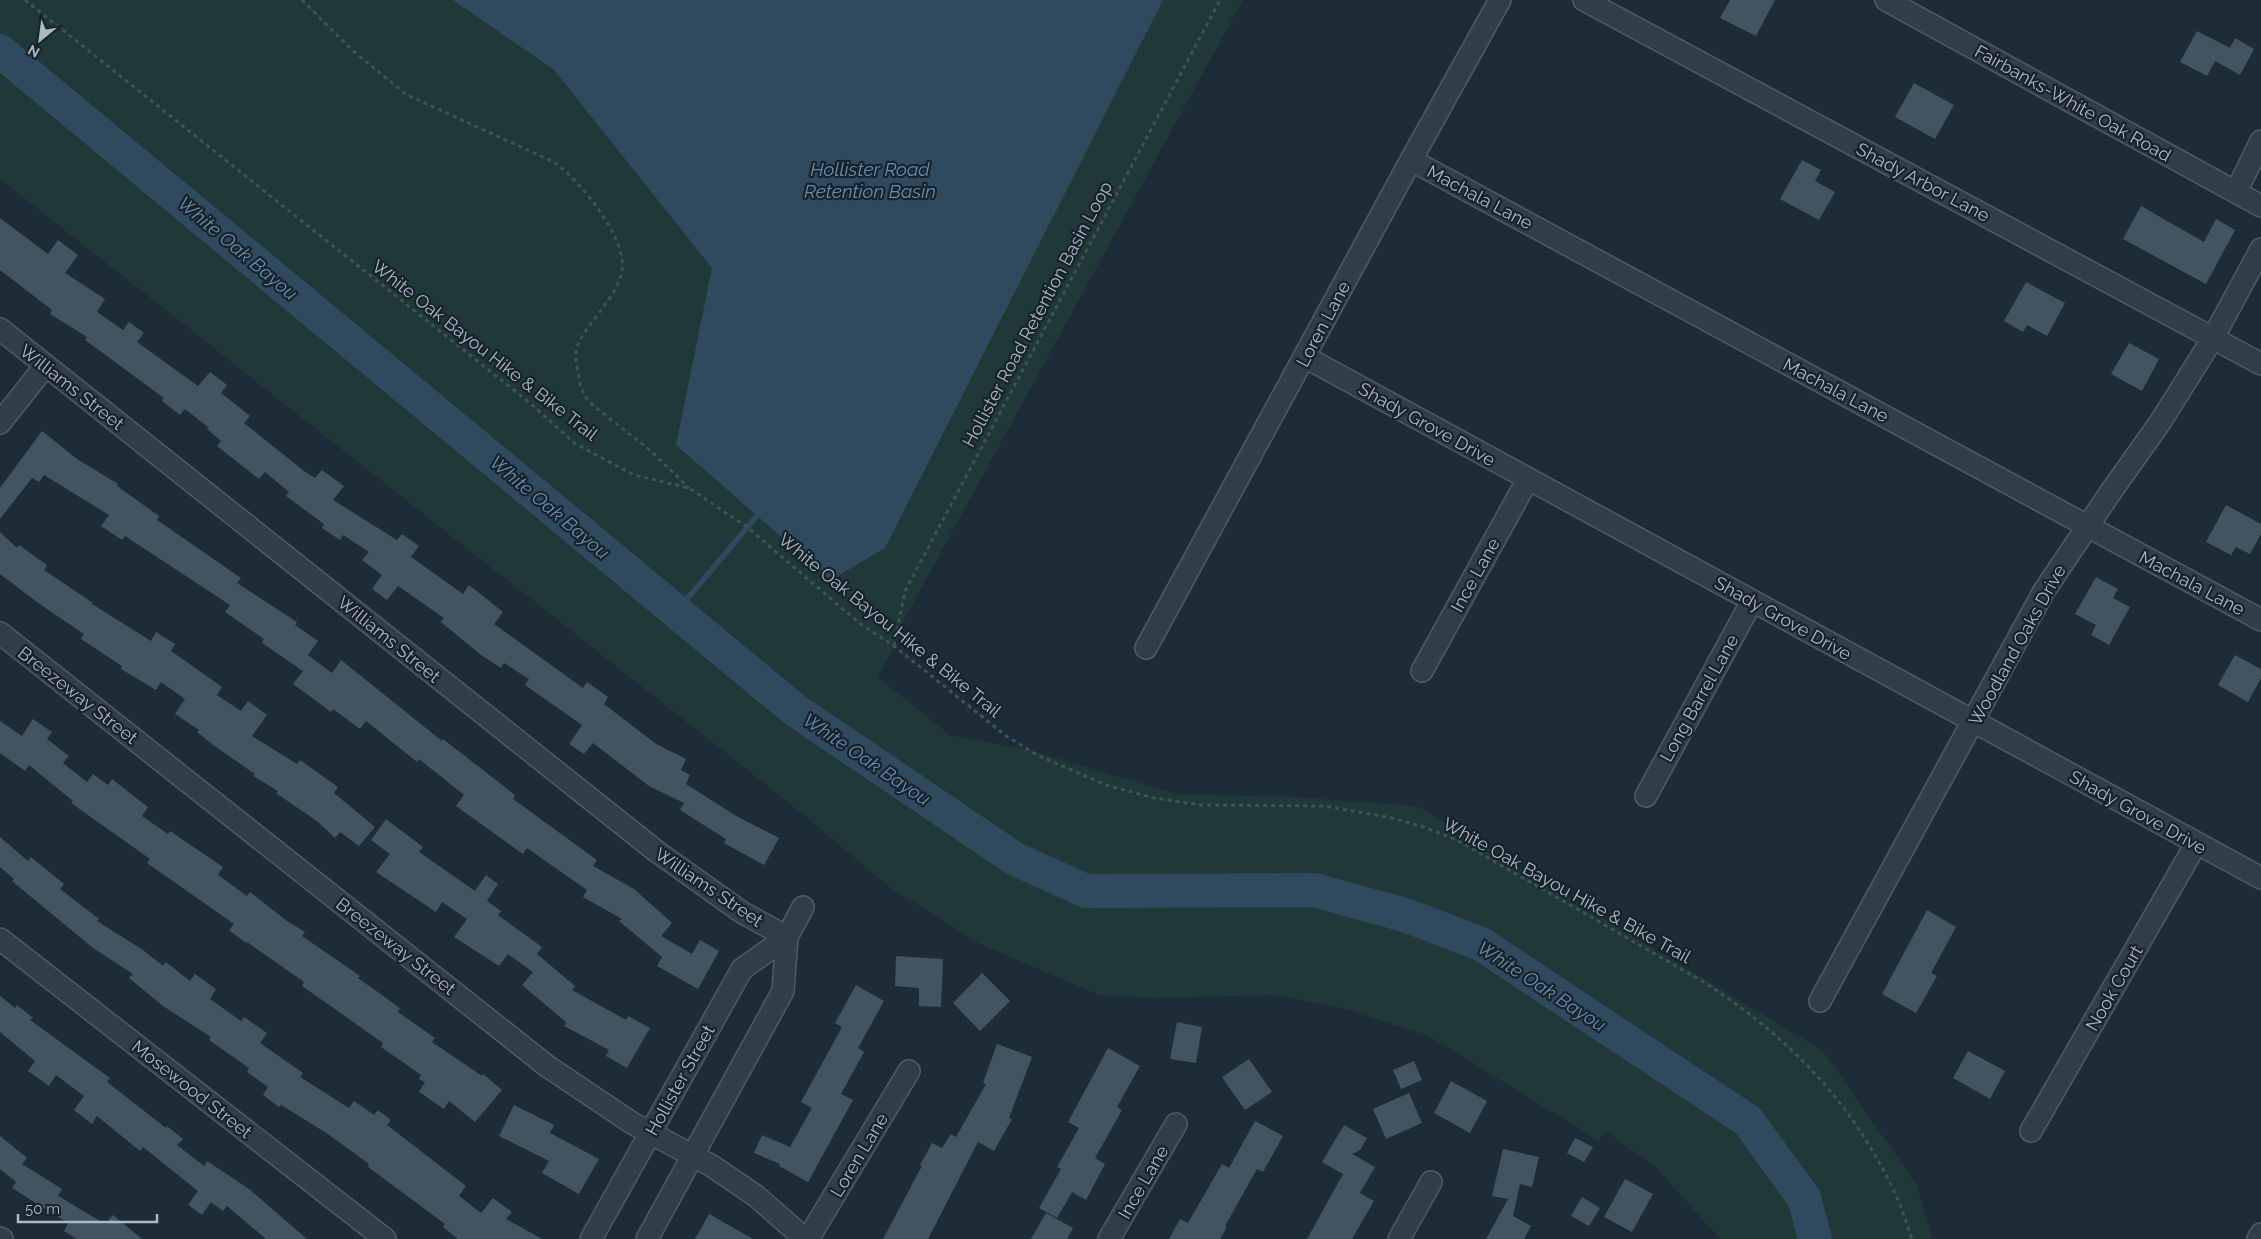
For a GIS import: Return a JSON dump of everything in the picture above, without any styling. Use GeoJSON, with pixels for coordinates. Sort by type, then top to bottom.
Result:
{"type":"FeatureCollection","features":[{"type":"Feature","properties":{"kind":"street","name":"Loren Lane"},"geometry":{"type":"LineString","coordinates":[[1146,648],[1500,0]]}},
{"type":"Feature","properties":{"kind":"street","name":"Shady Arbor Lane"},"geometry":{"type":"LineString","coordinates":[[1584,0],[2261,364]]}},
{"type":"Feature","properties":{"kind":"street","name":"Fairbanks-White Oak Road"},"geometry":{"type":"LineString","coordinates":[[1886,0],[2261,206]]}},
{"type":"Feature","properties":{"kind":"street"},"geometry":{"type":"LineString","coordinates":[[2236,192],[2261,141]]}},
{"type":"Feature","properties":{"kind":"street","name":"Machala Lane"},"geometry":{"type":"LineString","coordinates":[[1411,160],[2261,620]]}},
{"type":"Feature","properties":{"kind":"street","name":"Woodland Oaks Drive"},"geometry":{"type":"LineString","coordinates":[[1820,1001],[2044,591],[2110,492],[2161,422],[2213,338],[2261,249]]}},
{"type":"Feature","properties":{"kind":"street","name":"Williams Street"},"geometry":{"type":"LineString","coordinates":[[0,329],[656,851],[744,913],[787,937]]}},
{"type":"Feature","properties":{"kind":"street","name":"Shady Grove Drive"},"geometry":{"type":"LineString","coordinates":[[1305,357],[2261,878]]}},
{"type":"Feature","properties":{"kind":"street"},"geometry":{"type":"LineString","coordinates":[[0,423],[46,365]]}},
{"type":"Feature","properties":{"kind":"street","name":"Ince Lane"},"geometry":{"type":"LineString","coordinates":[[1422,672],[1528,479]]}},
{"type":"Feature","properties":{"kind":"street","name":"Long Barrel Lane"},"geometry":{"type":"LineString","coordinates":[[1646,796],[1752,601]]}},
{"type":"Feature","properties":{"kind":"street","name":"Breezeway Street"},"geometry":{"type":"LineString","coordinates":[[0,633],[547,1066],[632,1123],[693,1156],[756,1196],[807,1239]]}},
{"type":"Feature","properties":{"kind":"street","name":"Nook Court"},"geometry":{"type":"LineString","coordinates":[[2031,1132],[2196,844]]}},
{"type":"Feature","properties":{"kind":"street","name":"Hollister Street"},"geometry":{"type":"LineString","coordinates":[[647,1239],[783,990],[787,937],[803,907]]}},
{"type":"Feature","properties":{"kind":"street","name":"Hollister Street"},"geometry":{"type":"LineString","coordinates":[[591,1239],[742,969],[787,937]]}},
{"type":"Feature","properties":{"kind":"street","name":"Mosewood Street"},"geometry":{"type":"LineString","coordinates":[[0,939],[384,1239]]}},
{"type":"Feature","properties":{"kind":"street","name":"Loren Lane"},"geometry":{"type":"LineString","coordinates":[[807,1239],[909,1072]]}},
{"type":"Feature","properties":{"kind":"street","name":"Ince Lane"},"geometry":{"type":"LineString","coordinates":[[1109,1239],[1176,1124]]}},
{"type":"Feature","properties":{"kind":"street"},"geometry":{"type":"LineString","coordinates":[[1398,1239],[1431,1182]]}},
{"type":"Feature","properties":{"kind":"street"},"geometry":{"type":"LineString","coordinates":[[2258,1239],[2261,1234]]}},
{"type":"Feature","properties":{"kind":"path","name":"White Oak Bayou Hike & Bike Trail"},"geometry":{"type":"LineString","coordinates":[[25,0],[530,403],[574,443],[634,475],[689,488],[747,527],[858,622],[894,646],[1005,736],[1037,755],[1083,776],[1130,792],[1177,802],[1225,805],[1325,806],[1357,811],[1421,826],[1457,840],[1702,981],[1741,1006],[1803,1059],[1827,1087],[1868,1144],[1894,1189],[1912,1239]]}},
{"type":"Feature","properties":{"kind":"path"},"geometry":{"type":"LineString","coordinates":[[302,0],[353,51],[407,95],[554,162],[570,175],[590,197],[610,228],[622,258],[622,270],[615,290],[580,342],[576,353],[583,394],[590,403],[651,451],[689,488]]}},
{"type":"Feature","properties":{"kind":"path","name":"Hollister Road Retention Basin Loop"},"geometry":{"type":"LineString","coordinates":[[894,646],[905,591],[1220,0]]}},
{"type":"Feature","properties":{"kind":"green space"},"geometry":{"type":"Polygon","coordinates":[[[0,0],[1243,0],[899,629],[894,646],[878,677],[950,735],[1033,751],[1176,794],[1295,797],[1417,806],[1823,1051],[1917,1185],[1932,1239],[1720,1239],[1655,1166],[1605,1131],[1599,1141],[1427,1035],[1341,1008],[1274,995],[1156,998],[1099,995],[980,944],[889,887],[804,815],[0,179],[0,0]]]}},
{"type":"Feature","properties":{"kind":"water","name":"Hollister Road Retention Basin"},"geometry":{"type":"Polygon","coordinates":[[[453,0],[1163,0],[885,548],[831,580],[676,445],[712,268],[554,70],[453,0]]]}},
{"type":"Feature","properties":{"kind":"building"},"geometry":{"type":"Polygon","coordinates":[[[1730,0],[1775,0],[1756,36],[1720,18],[1730,0]]]}},
{"type":"Feature","properties":{"kind":"building"},"geometry":{"type":"Polygon","coordinates":[[[2197,31],[2230,48],[2235,38],[2254,49],[2240,75],[2215,61],[2207,76],[2180,62],[2197,31]]]}},
{"type":"Feature","properties":{"kind":"building"},"geometry":{"type":"Polygon","coordinates":[[[1914,83],[1954,105],[1935,139],[1895,117],[1914,83]]]}},
{"type":"Feature","properties":{"kind":"building"},"geometry":{"type":"Polygon","coordinates":[[[1802,160],[1821,170],[1815,181],[1835,192],[1819,220],[1780,199],[1802,160]]]}},
{"type":"Feature","properties":{"kind":"building"},"geometry":{"type":"Polygon","coordinates":[[[2141,206],[2204,242],[2216,219],[2235,230],[2206,284],[2123,239],[2141,206]]]}},
{"type":"Feature","properties":{"kind":"building"},"geometry":{"type":"Polygon","coordinates":[[[0,218],[48,254],[58,240],[78,255],[65,273],[105,299],[97,312],[123,330],[129,322],[144,333],[137,342],[198,386],[210,372],[227,385],[221,393],[250,416],[244,423],[315,478],[322,470],[344,486],[333,500],[397,540],[402,534],[419,546],[411,557],[463,594],[469,585],[503,612],[494,624],[583,688],[587,682],[608,697],[604,704],[656,744],[686,759],[681,770],[690,775],[686,784],[738,817],[779,838],[764,865],[724,843],[726,839],[680,810],[684,803],[649,786],[593,743],[584,754],[569,744],[582,725],[525,685],[529,679],[504,663],[501,668],[481,655],[441,622],[444,618],[398,586],[387,600],[372,589],[382,575],[362,560],[369,552],[343,535],[340,540],[322,528],[324,524],[286,496],[289,492],[265,472],[259,479],[217,446],[221,441],[207,429],[209,428],[185,409],[180,415],[162,401],[164,398],[85,340],[87,337],[50,314],[52,310],[0,270],[0,218]]]}},
{"type":"Feature","properties":{"kind":"building"},"geometry":{"type":"Polygon","coordinates":[[[2026,282],[2065,303],[2047,336],[2027,325],[2023,332],[2004,321],[2026,282]]]}},
{"type":"Feature","properties":{"kind":"building"},"geometry":{"type":"Polygon","coordinates":[[[2129,343],[2159,359],[2142,391],[2111,374],[2129,343]]]}},
{"type":"Feature","properties":{"kind":"building"},"geometry":{"type":"Polygon","coordinates":[[[42,431],[77,459],[118,484],[117,486],[159,516],[157,520],[241,578],[237,583],[297,622],[295,625],[318,641],[308,655],[332,673],[341,660],[442,741],[443,739],[515,795],[513,799],[597,860],[593,866],[634,889],[672,923],[661,936],[692,954],[700,940],[719,951],[698,989],[657,966],[662,957],[619,921],[622,919],[583,897],[587,890],[527,848],[523,854],[456,806],[464,795],[419,759],[417,762],[366,721],[360,729],[333,709],[331,712],[293,684],[303,671],[262,643],[264,639],[225,612],[230,605],[125,536],[122,540],[101,526],[109,515],[44,475],[39,482],[32,478],[0,519],[0,488],[42,431]]]}},
{"type":"Feature","properties":{"kind":"building"},"geometry":{"type":"Polygon","coordinates":[[[2226,505],[2261,524],[2261,534],[2250,554],[2236,547],[2231,555],[2206,542],[2226,505]]]}},
{"type":"Feature","properties":{"kind":"building"},"geometry":{"type":"Polygon","coordinates":[[[0,532],[17,548],[19,545],[47,565],[44,570],[92,604],[151,641],[156,632],[175,644],[171,651],[222,687],[217,695],[241,711],[248,701],[267,715],[252,736],[297,764],[300,760],[338,787],[334,793],[375,827],[359,846],[340,832],[335,838],[318,822],[276,793],[278,791],[253,776],[255,774],[216,747],[197,732],[199,730],[175,714],[185,699],[161,682],[156,690],[121,669],[122,666],[81,639],[84,634],[0,574],[0,532]]]}},
{"type":"Feature","properties":{"kind":"building"},"geometry":{"type":"Polygon","coordinates":[[[2096,577],[2118,589],[2113,598],[2130,607],[2109,645],[2091,635],[2096,625],[2075,614],[2096,577]]]}},
{"type":"Feature","properties":{"kind":"building"},"geometry":{"type":"Polygon","coordinates":[[[2235,655],[2261,669],[2261,678],[2248,702],[2218,685],[2235,655]]]}},
{"type":"Feature","properties":{"kind":"building"},"geometry":{"type":"Polygon","coordinates":[[[33,719],[52,732],[47,739],[69,756],[63,763],[87,782],[93,774],[108,785],[112,779],[148,807],[142,816],[168,834],[170,831],[223,867],[218,875],[247,896],[250,892],[287,921],[305,932],[302,936],[360,976],[358,978],[400,1008],[398,1012],[435,1038],[432,1042],[482,1076],[483,1074],[502,1090],[475,1122],[449,1101],[444,1109],[419,1092],[425,1082],[419,1079],[421,1075],[381,1047],[383,1043],[302,986],[304,982],[229,930],[234,924],[147,863],[150,859],[71,803],[73,801],[29,765],[25,771],[0,753],[0,721],[22,736],[33,719]]]}},
{"type":"Feature","properties":{"kind":"building"},"geometry":{"type":"Polygon","coordinates":[[[386,819],[423,847],[419,852],[475,891],[486,875],[498,884],[487,901],[501,911],[498,915],[542,947],[537,954],[575,986],[572,990],[626,1020],[628,1016],[650,1028],[627,1068],[606,1056],[609,1050],[564,1026],[566,1022],[522,985],[533,972],[508,954],[499,966],[454,937],[467,919],[442,902],[436,912],[376,872],[390,854],[371,840],[386,819]]]}},
{"type":"Feature","properties":{"kind":"building"},"geometry":{"type":"Polygon","coordinates":[[[0,837],[28,861],[31,857],[64,884],[60,889],[99,919],[97,921],[143,950],[163,966],[166,962],[190,981],[195,974],[216,989],[210,999],[241,1021],[244,1017],[267,1033],[260,1043],[303,1073],[300,1077],[349,1108],[354,1101],[374,1115],[378,1110],[391,1120],[387,1125],[466,1186],[459,1196],[481,1213],[493,1198],[512,1212],[506,1219],[542,1239],[458,1239],[443,1227],[445,1224],[368,1167],[369,1164],[328,1134],[281,1105],[279,1107],[263,1095],[268,1087],[247,1072],[249,1068],[209,1040],[211,1037],[163,1006],[129,978],[133,974],[93,948],[12,881],[14,879],[0,867],[0,837]]]}},
{"type":"Feature","properties":{"kind":"building"},"geometry":{"type":"Polygon","coordinates":[[[1927,910],[1956,927],[1931,973],[1937,976],[1916,1013],[1882,994],[1927,910]]]}},
{"type":"Feature","properties":{"kind":"building"},"geometry":{"type":"Polygon","coordinates":[[[896,956],[943,959],[941,1007],[919,1006],[919,988],[895,986],[896,956]]]}},
{"type":"Feature","properties":{"kind":"building"},"geometry":{"type":"Polygon","coordinates":[[[982,973],[1010,1001],[980,1031],[953,1003],[982,973]]]}},
{"type":"Feature","properties":{"kind":"building"},"geometry":{"type":"Polygon","coordinates":[[[856,985],[884,1001],[858,1048],[864,1052],[841,1094],[853,1100],[808,1182],[779,1166],[780,1164],[754,1153],[762,1135],[790,1147],[812,1108],[801,1102],[842,1027],[835,1023],[856,985]]]}},
{"type":"Feature","properties":{"kind":"building"},"geometry":{"type":"Polygon","coordinates":[[[0,996],[15,1008],[17,1005],[33,1018],[30,1020],[110,1078],[107,1082],[183,1139],[177,1145],[204,1166],[207,1161],[249,1189],[307,1239],[266,1239],[227,1206],[223,1211],[211,1202],[202,1215],[188,1205],[198,1191],[143,1147],[140,1151],[97,1116],[92,1124],[74,1110],[84,1096],[56,1075],[49,1086],[28,1071],[35,1061],[0,1032],[0,996]]]}},
{"type":"Feature","properties":{"kind":"building"},"geometry":{"type":"Polygon","coordinates":[[[1177,1022],[1202,1027],[1196,1063],[1170,1059],[1177,1022]]]}},
{"type":"Feature","properties":{"kind":"building"},"geometry":{"type":"Polygon","coordinates":[[[997,1044],[1032,1057],[1009,1118],[1012,1119],[994,1151],[978,1142],[928,1239],[883,1239],[922,1166],[920,1165],[932,1143],[942,1148],[951,1134],[956,1137],[986,1084],[983,1083],[997,1044]]]}},
{"type":"Feature","properties":{"kind":"building"},"geometry":{"type":"Polygon","coordinates":[[[1108,1048],[1140,1066],[1117,1107],[1122,1110],[1095,1158],[1105,1164],[1086,1200],[1072,1192],[1057,1218],[1039,1208],[1061,1169],[1057,1167],[1079,1128],[1068,1122],[1108,1048]]]}},
{"type":"Feature","properties":{"kind":"building"},"geometry":{"type":"Polygon","coordinates":[[[1968,1051],[2005,1071],[1990,1099],[1953,1078],[1968,1051]]]}},
{"type":"Feature","properties":{"kind":"building"},"geometry":{"type":"Polygon","coordinates":[[[1249,1059],[1272,1092],[1245,1110],[1222,1077],[1249,1059]]]}},
{"type":"Feature","properties":{"kind":"building"},"geometry":{"type":"Polygon","coordinates":[[[1414,1061],[1422,1080],[1401,1089],[1393,1070],[1414,1061]]]}},
{"type":"Feature","properties":{"kind":"building"},"geometry":{"type":"Polygon","coordinates":[[[1451,1081],[1487,1101],[1470,1133],[1434,1113],[1451,1081]]]}},
{"type":"Feature","properties":{"kind":"building"},"geometry":{"type":"Polygon","coordinates":[[[1409,1093],[1422,1123],[1386,1139],[1373,1109],[1409,1093]]]}},
{"type":"Feature","properties":{"kind":"building"},"geometry":{"type":"Polygon","coordinates":[[[514,1105],[554,1125],[550,1133],[599,1159],[579,1194],[542,1173],[549,1161],[499,1136],[514,1105]]]}},
{"type":"Feature","properties":{"kind":"building"},"geometry":{"type":"Polygon","coordinates":[[[1255,1121],[1283,1136],[1263,1172],[1257,1169],[1225,1226],[1227,1227],[1220,1239],[1169,1239],[1180,1219],[1188,1223],[1222,1164],[1229,1168],[1255,1121]]]}},
{"type":"Feature","properties":{"kind":"building"},"geometry":{"type":"Polygon","coordinates":[[[1344,1125],[1367,1138],[1360,1150],[1352,1154],[1375,1167],[1360,1193],[1374,1201],[1352,1239],[1307,1239],[1343,1174],[1322,1162],[1344,1125]]]}},
{"type":"Feature","properties":{"kind":"building"},"geometry":{"type":"Polygon","coordinates":[[[0,1136],[27,1158],[22,1164],[62,1189],[58,1196],[105,1224],[113,1215],[142,1239],[77,1239],[64,1231],[68,1223],[12,1188],[16,1182],[0,1169],[0,1136]]]}},
{"type":"Feature","properties":{"kind":"building"},"geometry":{"type":"Polygon","coordinates":[[[1575,1138],[1593,1147],[1584,1162],[1567,1153],[1575,1138]]]}},
{"type":"Feature","properties":{"kind":"building"},"geometry":{"type":"Polygon","coordinates":[[[1503,1149],[1539,1157],[1532,1187],[1520,1184],[1513,1216],[1531,1226],[1524,1239],[1486,1239],[1508,1199],[1492,1196],[1503,1149]]]}},
{"type":"Feature","properties":{"kind":"building"},"geometry":{"type":"Polygon","coordinates":[[[1625,1179],[1653,1194],[1632,1232],[1604,1217],[1625,1179]]]}},
{"type":"Feature","properties":{"kind":"building"},"geometry":{"type":"Polygon","coordinates":[[[1582,1197],[1600,1208],[1589,1226],[1571,1216],[1582,1197]]]}},
{"type":"Feature","properties":{"kind":"building"},"geometry":{"type":"Polygon","coordinates":[[[1046,1213],[1073,1228],[1067,1239],[1031,1239],[1046,1213]]]}},
{"type":"Feature","properties":{"kind":"building"},"geometry":{"type":"Polygon","coordinates":[[[709,1214],[753,1239],[695,1239],[709,1214]]]}},
{"type":"Feature","properties":{"kind":"waterway","name":"White Oak Bayou"},"geometry":{"type":"LineString","coordinates":[[0,51],[795,710],[1015,859],[1086,891],[1314,890],[1405,915],[1481,944],[1748,1121],[1804,1198],[1815,1239]]}},
{"type":"Feature","properties":{"kind":"waterway"},"geometry":{"type":"LineString","coordinates":[[676,612],[761,511]]}}]}
